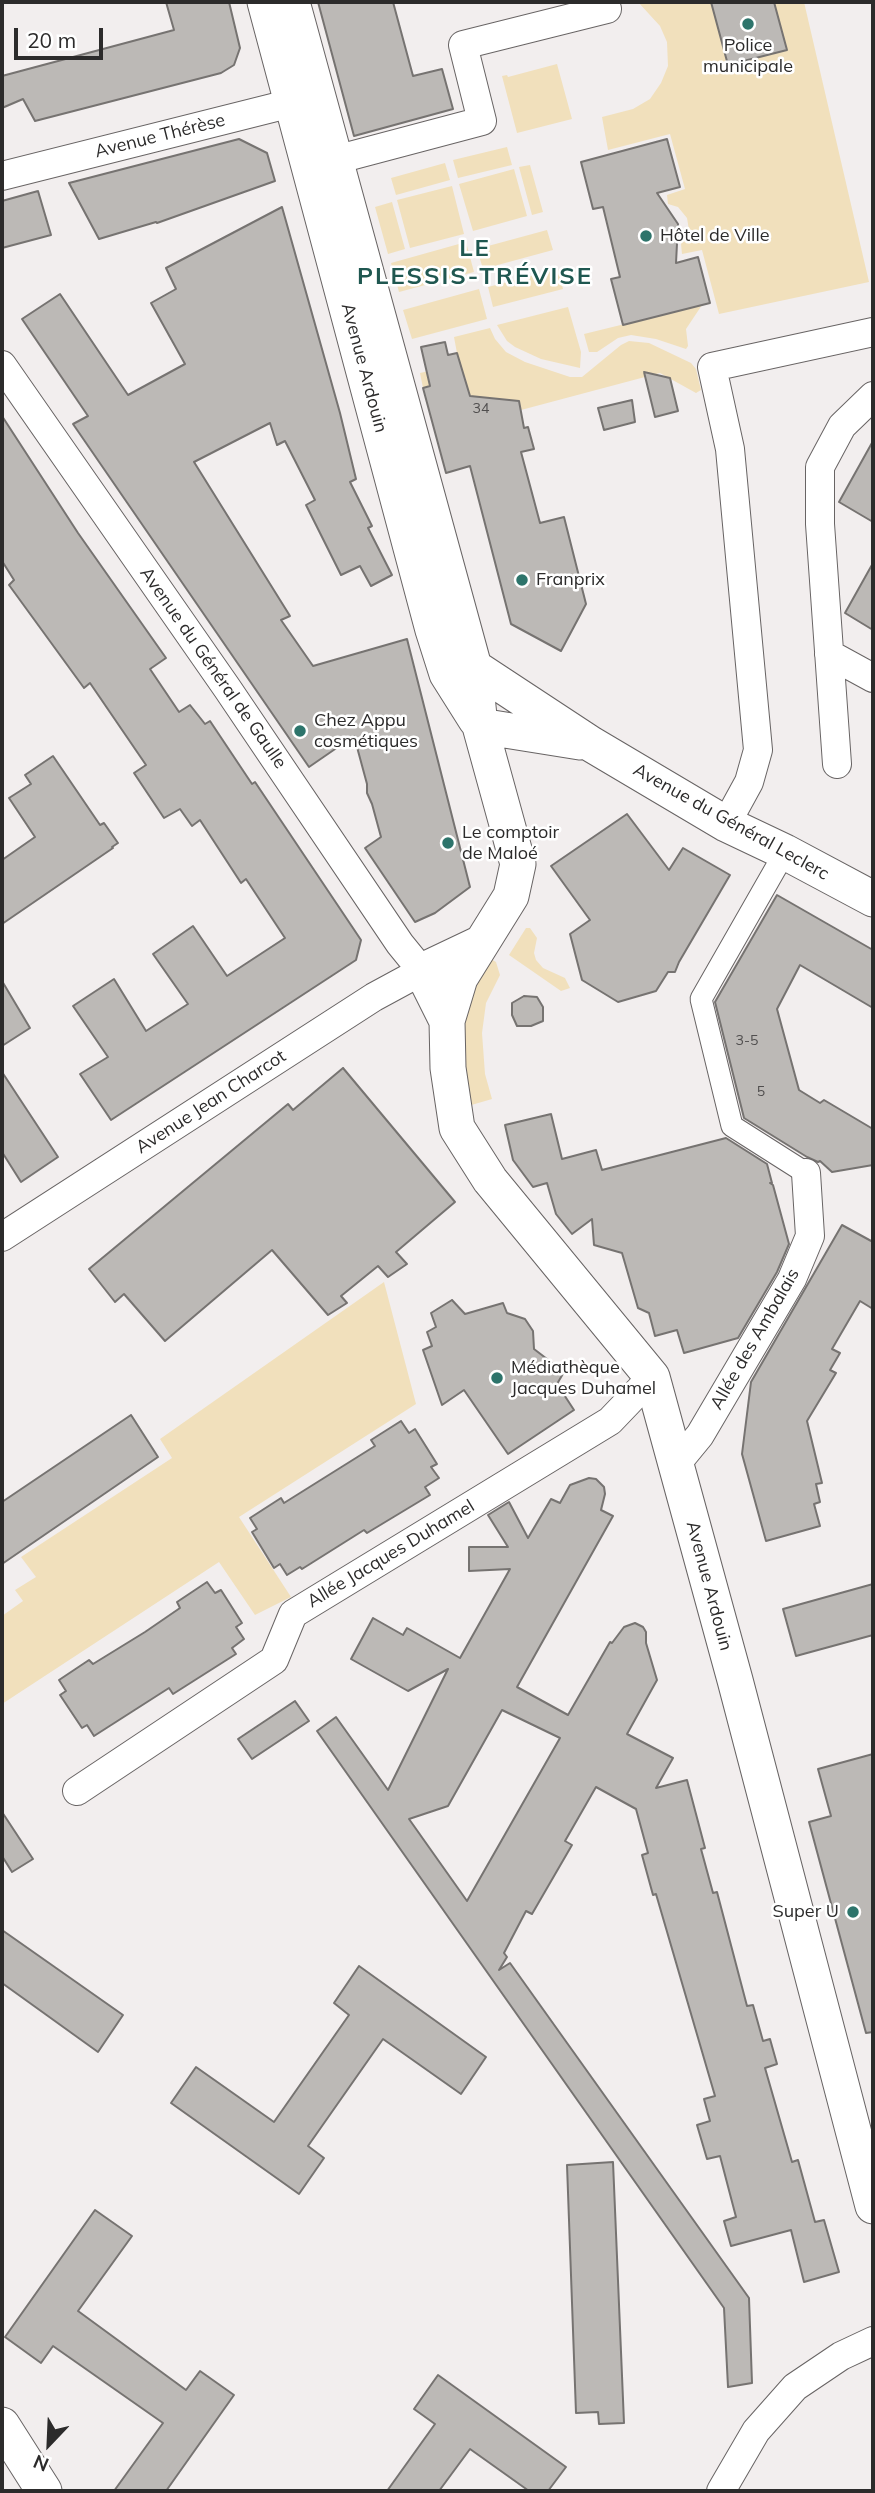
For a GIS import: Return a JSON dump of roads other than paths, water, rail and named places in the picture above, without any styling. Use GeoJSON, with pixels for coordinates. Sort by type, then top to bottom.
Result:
{"type":"FeatureCollection","features":[{"type":"Feature","properties":{"kind":"street","name":"Avenue Ardouin"},"geometry":{"type":"LineString","coordinates":[[265,2],[305,100]]}},
{"type":"Feature","properties":{"kind":"street","name":"Avenue Ardouin"},"geometry":{"type":"LineString","coordinates":[[292,2],[305,100],[433,630],[447,674],[480,726]]}},
{"type":"Feature","properties":{"kind":"street"},"geometry":{"type":"LineString","coordinates":[[322,164],[482,121],[463,45],[607,9]]}},
{"type":"Feature","properties":{"kind":"street","name":"Avenue Thérèse"},"geometry":{"type":"LineString","coordinates":[[2,176],[305,100]]}},
{"type":"Feature","properties":{"kind":"street","name":"Avenue Ardouin"},"geometry":{"type":"LineString","coordinates":[[322,164],[474,667],[480,726],[518,864],[510,895],[460,978],[447,1021],[448,1069],[457,1128],[490,1180],[652,1377],[873,2206]]}},
{"type":"Feature","properties":{"kind":"street"},"geometry":{"type":"LineString","coordinates":[[726,824],[749,782],[758,750],[730,449],[712,367],[873,332]]}},
{"type":"Feature","properties":{"kind":"street","name":"Avenue du Général de Gaulle"},"geometry":{"type":"LineString","coordinates":[[2,365],[228,688],[400,944],[422,971]]}},
{"type":"Feature","properties":{"kind":"street"},"geometry":{"type":"LineString","coordinates":[[837,764],[820,524],[820,467],[842,426],[873,396]]}},
{"type":"Feature","properties":{"kind":"street"},"geometry":{"type":"LineString","coordinates":[[829,654],[873,678]]}},
{"type":"Feature","properties":{"kind":"street","name":"Avenue du Général Leclerc"},"geometry":{"type":"LineString","coordinates":[[474,667],[591,744],[726,824],[873,899]]}},
{"type":"Feature","properties":{"kind":"street","name":"Avenue du Général Leclerc"},"geometry":{"type":"LineString","coordinates":[[480,726],[591,744]]}},
{"type":"Feature","properties":{"kind":"street","name":"Allée des Ambalais"},"geometry":{"type":"LineString","coordinates":[[677,1463],[700,1435],[792,1279],[810,1236],[806,1173],[732,1126],[701,999],[785,852]]}},
{"type":"Feature","properties":{"kind":"street"},"geometry":{"type":"LineString","coordinates":[[422,971],[481,943]]}},
{"type":"Feature","properties":{"kind":"street","name":"Avenue Ardouin"},"geometry":{"type":"LineString","coordinates":[[422,971],[447,1021]]}},
{"type":"Feature","properties":{"kind":"street","name":"Avenue Jean Charcot"},"geometry":{"type":"LineString","coordinates":[[2,1237],[374,997],[422,971]]}},
{"type":"Feature","properties":{"kind":"street","name":"Allée Jacques Duhamel"},"geometry":{"type":"LineString","coordinates":[[77,1791],[274,1660],[293,1614],[610,1421],[652,1377]]}},
{"type":"Feature","properties":{"kind":"street"},"geometry":{"type":"LineString","coordinates":[[721,2491],[755,2431],[795,2387],[841,2356],[873,2341]]}},
{"type":"Feature","properties":{"kind":"street"},"geometry":{"type":"LineString","coordinates":[[2,2425],[44,2491]]}},
{"type":"Feature","properties":{"kind":"place","name":"Police municipale"},"geometry":{"type":"Point","coordinates":[748,24]}},
{"type":"Feature","properties":{"kind":"place","name":"Hôtel de Ville"},"geometry":{"type":"Point","coordinates":[646,236]}},
{"type":"Feature","properties":{"kind":"place","name":"Franprix"},"geometry":{"type":"Point","coordinates":[522,580]}},
{"type":"Feature","properties":{"kind":"place","name":"Chez Appu cosmétiques"},"geometry":{"type":"Point","coordinates":[300,731]}},
{"type":"Feature","properties":{"kind":"place","name":"Le comptoir de Maloé"},"geometry":{"type":"Point","coordinates":[448,843]}},
{"type":"Feature","properties":{"kind":"place","name":"Médiathèque Jacques Duhamel"},"geometry":{"type":"Point","coordinates":[497,1378]}},
{"type":"Feature","properties":{"kind":"place","name":"Super U"},"geometry":{"type":"Point","coordinates":[853,1912]}},
{"type":"Feature","properties":{"kind":"district","name":"LE PLESSIS-TRÉVISE"},"geometry":{"type":"Point","coordinates":[475,263]}}]}
